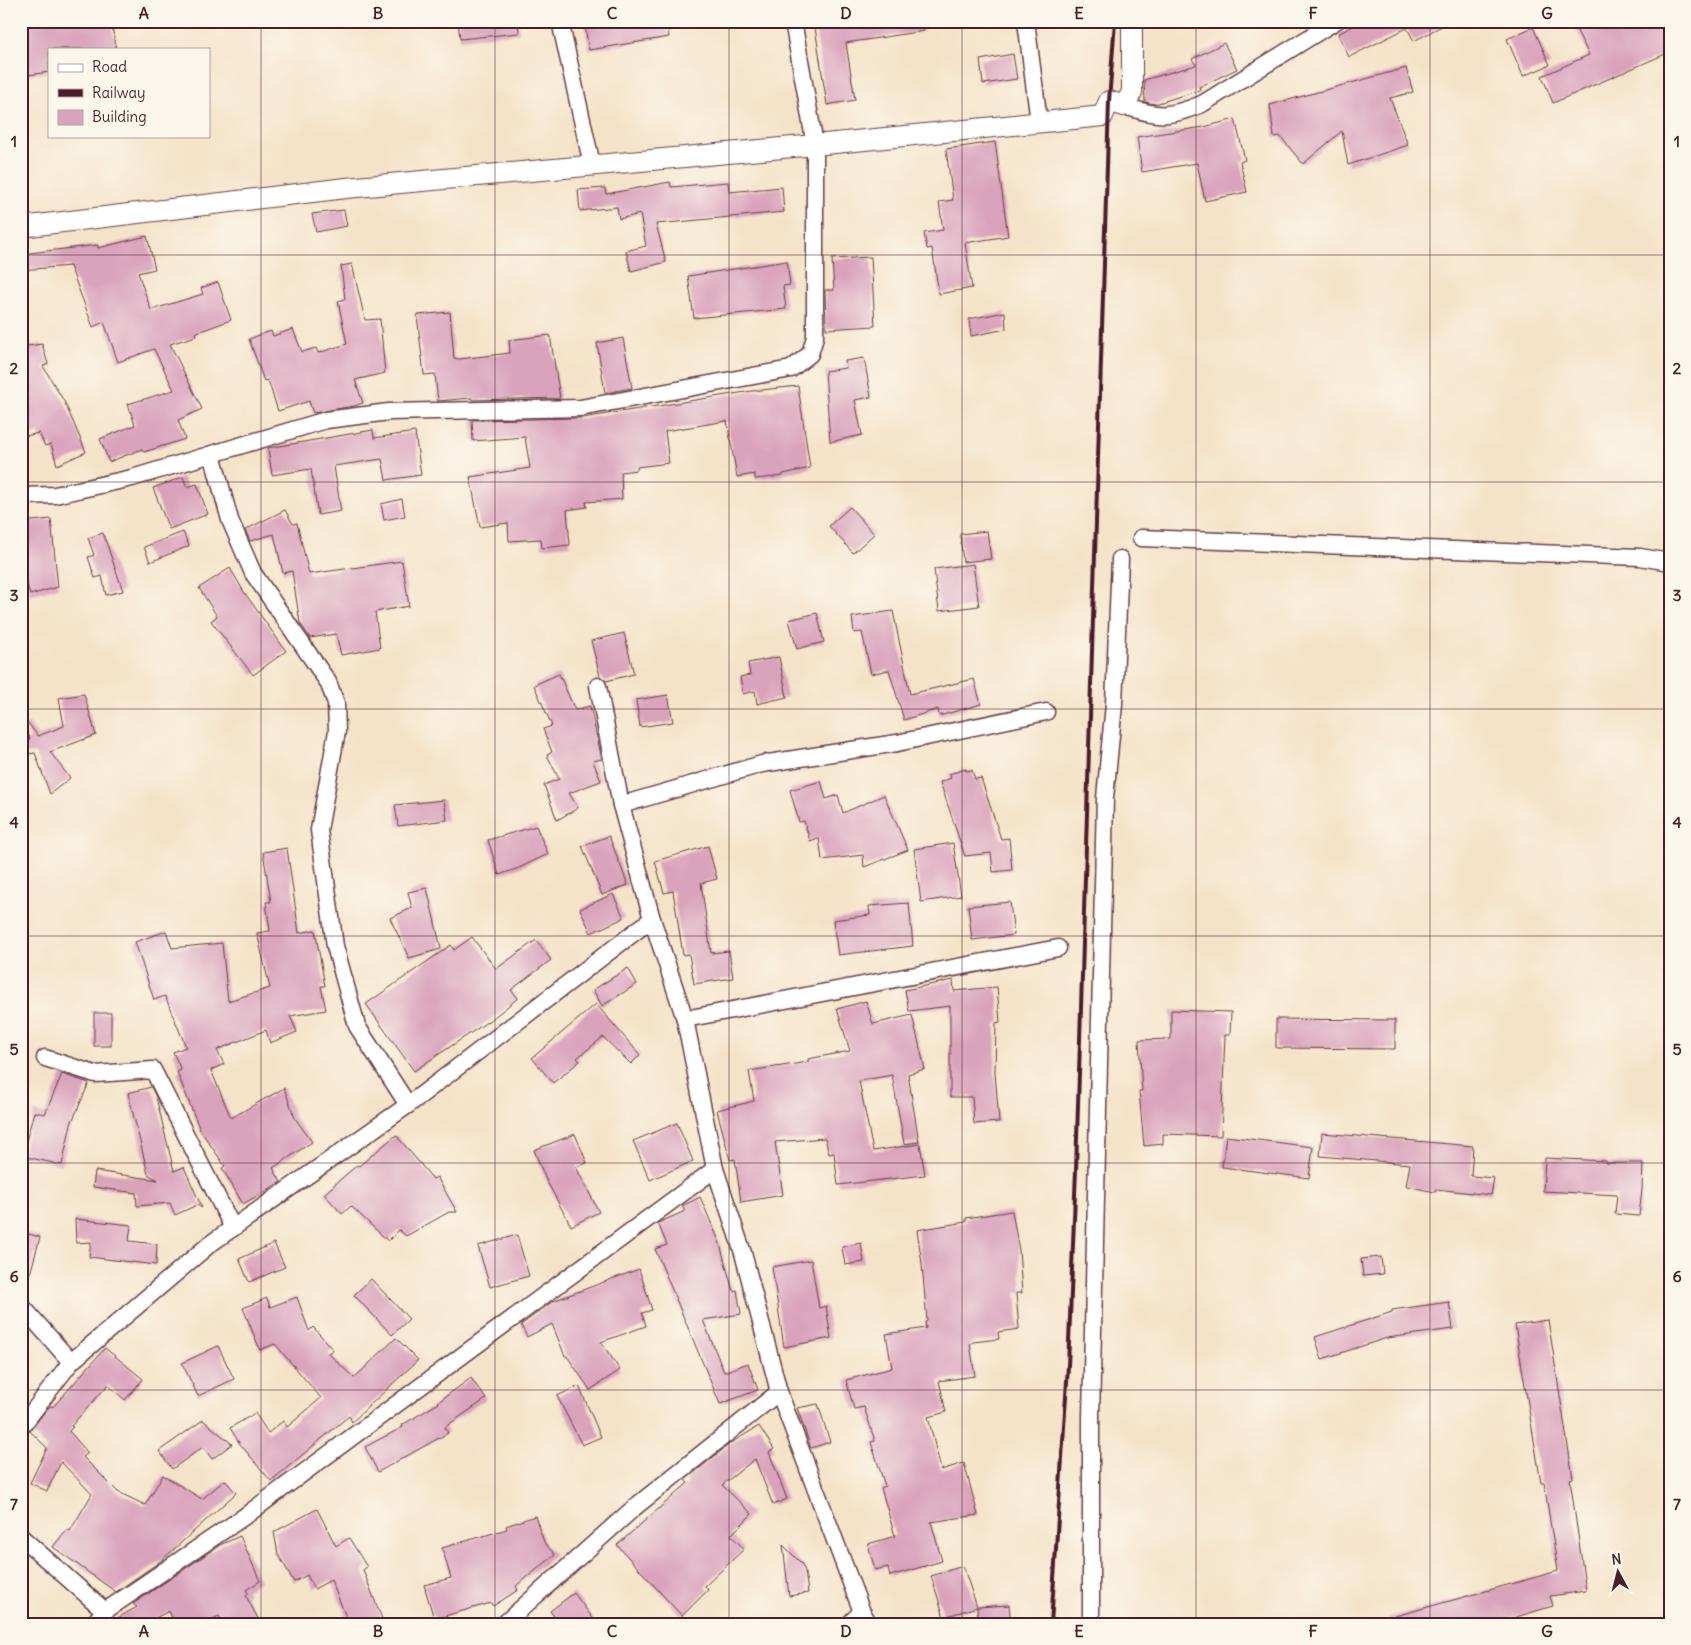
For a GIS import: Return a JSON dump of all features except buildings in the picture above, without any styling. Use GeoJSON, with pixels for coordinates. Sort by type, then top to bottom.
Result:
{"type":"FeatureCollection","features":[{"type":"Feature","properties":{"kind":"street"},"geometry":{"type":"LineString","coordinates":[[560,21],[592,165]]}},
{"type":"Feature","properties":{"kind":"street"},"geometry":{"type":"LineString","coordinates":[[21,496],[55,495],[132,478],[326,420],[388,412],[580,408],[791,369],[810,354],[815,337],[815,145],[793,21]]}},
{"type":"Feature","properties":{"kind":"street"},"geometry":{"type":"LineString","coordinates":[[1026,21],[1039,122]]}},
{"type":"Feature","properties":{"kind":"street"},"geometry":{"type":"LineString","coordinates":[[1124,106],[1132,92],[1132,21]]}},
{"type":"Feature","properties":{"kind":"street"},"geometry":{"type":"LineString","coordinates":[[21,227],[346,188],[815,145],[1104,116],[1108,101],[1154,116],[1179,114],[1202,104],[1336,21]]}},
{"type":"Feature","properties":{"kind":"street"},"geometry":{"type":"LineString","coordinates":[[212,454],[230,520],[253,573],[328,682],[336,703],[337,731],[320,830],[335,946],[357,1026],[408,1105]]}},
{"type":"Feature","properties":{"kind":"street"},"geometry":{"type":"LineString","coordinates":[[1141,538],[1640,557],[1670,562]]}},
{"type":"Feature","properties":{"kind":"street"},"geometry":{"type":"LineString","coordinates":[[1091,1624],[1091,1418],[1105,798],[1114,704],[1120,559]]}},
{"type":"Feature","properties":{"kind":"street"},"geometry":{"type":"LineString","coordinates":[[598,686],[621,805],[652,918],[685,1019],[715,1169],[743,1253],[779,1392],[865,1618],[849,1624]]}},
{"type":"Feature","properties":{"kind":"street"},"geometry":{"type":"LineString","coordinates":[[621,805],[762,764],[897,743],[1046,712]]}},
{"type":"Feature","properties":{"kind":"street"},"geometry":{"type":"LineString","coordinates":[[21,1427],[71,1362],[210,1244],[408,1105],[652,918]]}},
{"type":"Feature","properties":{"kind":"street"},"geometry":{"type":"LineString","coordinates":[[685,1019],[1058,948]]}},
{"type":"Feature","properties":{"kind":"street"},"geometry":{"type":"LineString","coordinates":[[45,1058],[95,1074],[153,1070],[232,1228]]}},
{"type":"Feature","properties":{"kind":"street"},"geometry":{"type":"LineString","coordinates":[[93,1624],[105,1610],[245,1516],[715,1169]]}},
{"type":"Feature","properties":{"kind":"street"},"geometry":{"type":"LineString","coordinates":[[21,1305],[71,1362]]}},
{"type":"Feature","properties":{"kind":"street"},"geometry":{"type":"LineString","coordinates":[[504,1624],[635,1507],[779,1392]]}},
{"type":"Feature","properties":{"kind":"street"},"geometry":{"type":"LineString","coordinates":[[21,1538],[105,1610]]}},
{"type":"Feature","properties":{"kind":"railway"},"geometry":{"type":"LineString","coordinates":[[1051,1624],[1068,1366],[1076,1170],[1109,101],[1115,21]]}}]}
